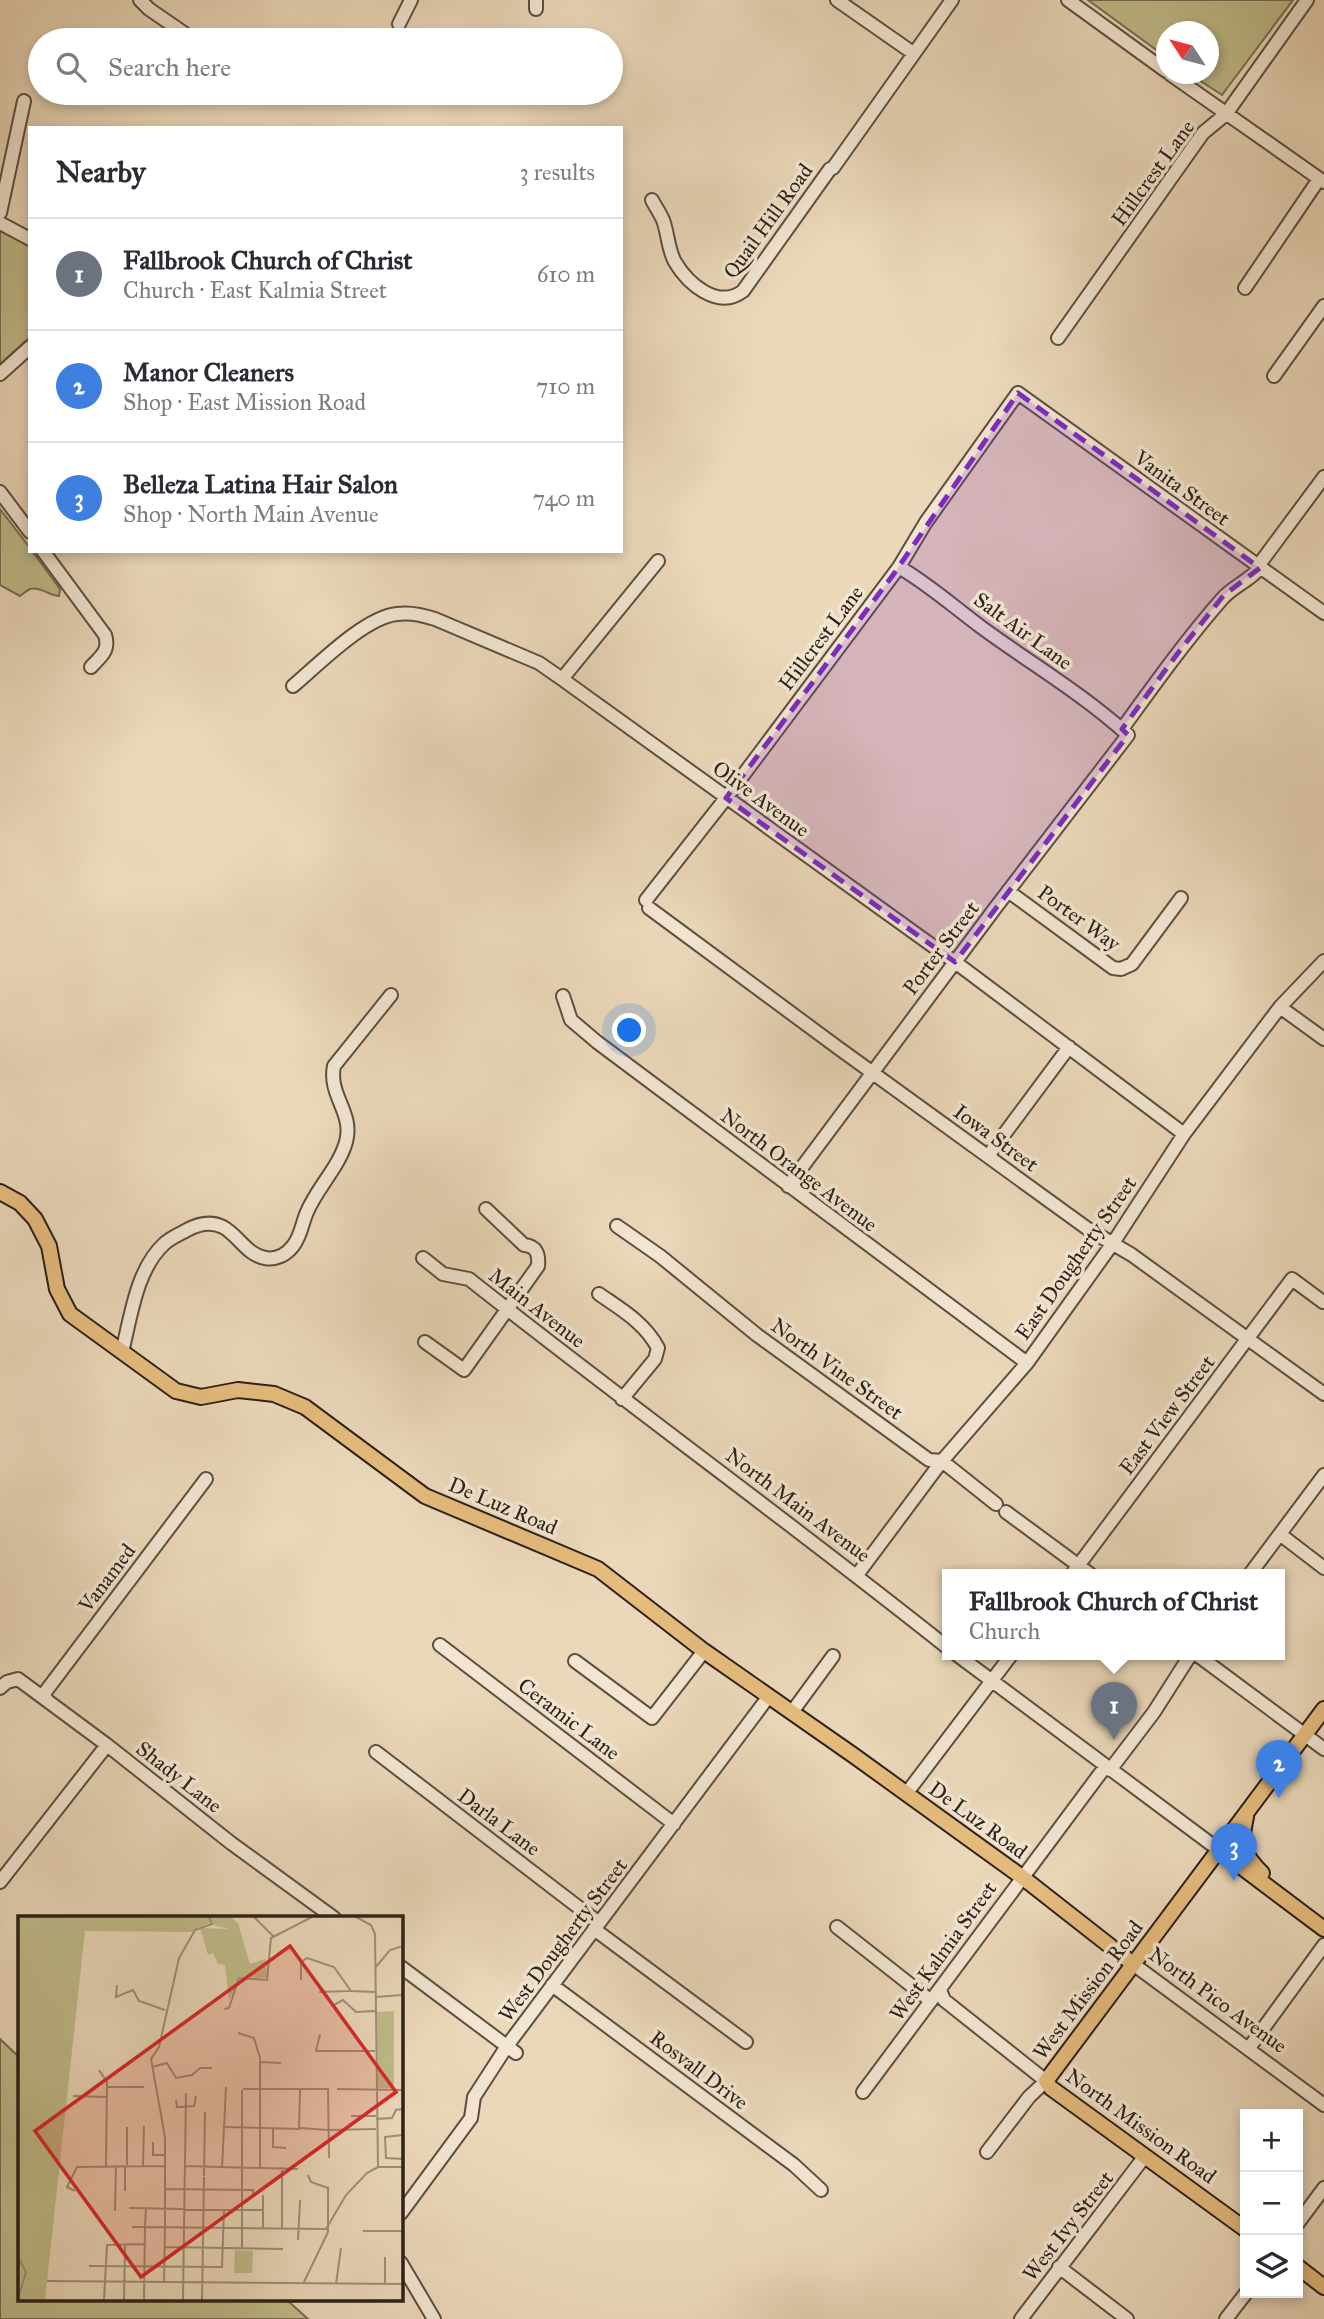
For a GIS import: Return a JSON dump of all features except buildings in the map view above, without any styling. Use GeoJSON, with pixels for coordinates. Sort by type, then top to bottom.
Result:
{"type":"FeatureCollection","features":[{"type":"Feature","properties":{"kind":"main road","name":"De Luz Road"},"geometry":{"type":"LineString","coordinates":[[0,1192],[20,1203],[35,1219],[49,1246],[57,1289],[70,1314],[176,1391],[201,1397],[238,1390],[274,1394],[305,1407],[425,1496],[598,1569],[704,1651],[1022,1877]]}},
{"type":"Feature","properties":{"kind":"main road","name":"West Mission Road"},"geometry":{"type":"LineString","coordinates":[[1046,2081],[1324,1709]]}},
{"type":"Feature","properties":{"kind":"main road"},"geometry":{"type":"LineString","coordinates":[[1247,1812],[1242,1845],[1251,1863],[1269,1879],[1271,1889]]}},
{"type":"Feature","properties":{"kind":"main road"},"geometry":{"type":"LineString","coordinates":[[1219,1850],[1324,1929]]}},
{"type":"Feature","properties":{"kind":"main road","name":"North Pico Avenue"},"geometry":{"type":"LineString","coordinates":[[1022,1877],[1133,1964]]}},
{"type":"Feature","properties":{"kind":"main road","name":"North Mission Road"},"geometry":{"type":"LineString","coordinates":[[1046,2081],[1051,2088],[1240,2225]]}},
{"type":"Feature","properties":{"kind":"main road"},"geometry":{"type":"LineString","coordinates":[[1303,2271],[1324,2287]]}},
{"type":"Feature","properties":{"kind":"street"},"geometry":{"type":"LineString","coordinates":[[140,0],[177,28]]}},
{"type":"Feature","properties":{"kind":"street"},"geometry":{"type":"LineString","coordinates":[[399,24],[411,0]]}},
{"type":"Feature","properties":{"kind":"street"},"geometry":{"type":"LineString","coordinates":[[837,0],[913,53]]}},
{"type":"Feature","properties":{"kind":"street","name":"Quail Hill Road"},"geometry":{"type":"LineString","coordinates":[[652,200],[663,219],[674,261],[687,277],[702,292],[728,298],[736,296],[743,291],[833,168],[952,0]]}},
{"type":"Feature","properties":{"kind":"street"},"geometry":{"type":"LineString","coordinates":[[1068,0],[1156,63]]}},
{"type":"Feature","properties":{"kind":"street","name":"Hillcrest Lane"},"geometry":{"type":"LineString","coordinates":[[1058,338],[1203,133],[1226,114],[1307,0]]}},
{"type":"Feature","properties":{"kind":"street"},"geometry":{"type":"LineString","coordinates":[[1185,84],[1321,181],[1245,288]]}},
{"type":"Feature","properties":{"kind":"street"},"geometry":{"type":"LineString","coordinates":[[0,213],[24,101]]}},
{"type":"Feature","properties":{"kind":"street"},"geometry":{"type":"LineString","coordinates":[[0,223],[28,238]]}},
{"type":"Feature","properties":{"kind":"street"},"geometry":{"type":"LineString","coordinates":[[1274,376],[1324,306]]}},
{"type":"Feature","properties":{"kind":"street"},"geometry":{"type":"LineString","coordinates":[[0,374],[28,348]]}},
{"type":"Feature","properties":{"kind":"street","name":"Hillcrest Lane"},"geometry":{"type":"LineString","coordinates":[[648,904],[899,567],[926,522],[1018,393]]}},
{"type":"Feature","properties":{"kind":"street","name":"Vanita Street"},"geometry":{"type":"LineString","coordinates":[[1018,393],[1324,613]]}},
{"type":"Feature","properties":{"kind":"street","name":"Porter Street"},"geometry":{"type":"LineString","coordinates":[[788,1186],[1125,732],[1181,649],[1224,595],[1253,576],[1324,477]]}},
{"type":"Feature","properties":{"kind":"street"},"geometry":{"type":"LineString","coordinates":[[0,492],[28,529]]}},
{"type":"Feature","properties":{"kind":"street"},"geometry":{"type":"LineString","coordinates":[[44,553],[105,635],[108,643],[106,652],[90,667]]}},
{"type":"Feature","properties":{"kind":"street"},"geometry":{"type":"LineString","coordinates":[[562,679],[659,561]]}},
{"type":"Feature","properties":{"kind":"street","name":"Salt Air Lane"},"geometry":{"type":"LineString","coordinates":[[899,567],[925,582],[981,627],[1100,709],[1125,732]]}},
{"type":"Feature","properties":{"kind":"street","name":"Olive Avenue"},"geometry":{"type":"LineString","coordinates":[[293,685],[368,624],[395,614],[420,614],[435,619],[539,663],[955,962],[1184,1134]]}},
{"type":"Feature","properties":{"kind":"street","name":"Porter Way"},"geometry":{"type":"LineString","coordinates":[[1008,891],[1113,968],[1121,969],[1132,964],[1181,898]]}},
{"type":"Feature","properties":{"kind":"street","name":"Iowa Street"},"geometry":{"type":"LineString","coordinates":[[648,904],[872,1073],[1088,1229],[1113,1243],[1248,1338],[1324,1395]]}},
{"type":"Feature","properties":{"kind":"street","name":"East Dougherty Street"},"geometry":{"type":"LineString","coordinates":[[857,1575],[942,1461],[1027,1363],[1113,1243],[1184,1134],[1280,1007],[1324,961]]}},
{"type":"Feature","properties":{"kind":"street"},"geometry":{"type":"LineString","coordinates":[[122,1352],[139,1289],[154,1256],[166,1242],[194,1226],[209,1224],[224,1227],[254,1254],[267,1259],[281,1257],[292,1248],[307,1212],[345,1145],[349,1127],[332,1077],[334,1066],[391,995]]}},
{"type":"Feature","properties":{"kind":"street","name":"North Orange Avenue"},"geometry":{"type":"LineString","coordinates":[[563,996],[571,1020],[665,1094],[1027,1363]]}},
{"type":"Feature","properties":{"kind":"street"},"geometry":{"type":"LineString","coordinates":[[1280,1007],[1324,1039]]}},
{"type":"Feature","properties":{"kind":"street"},"geometry":{"type":"LineString","coordinates":[[988,1156],[1069,1047]]}},
{"type":"Feature","properties":{"kind":"street"},"geometry":{"type":"LineString","coordinates":[[425,1342],[464,1370],[538,1266],[539,1257],[535,1249],[524,1245],[486,1209]]}},
{"type":"Feature","properties":{"kind":"street","name":"North Vine Street"},"geometry":{"type":"LineString","coordinates":[[617,1226],[660,1256],[768,1343],[929,1460],[942,1461],[1075,1569]]}},
{"type":"Feature","properties":{"kind":"street","name":"Main Avenue"},"geometry":{"type":"LineString","coordinates":[[423,1258],[443,1274],[468,1279],[622,1399]]}},
{"type":"Feature","properties":{"kind":"street","name":"East View Street"},"geometry":{"type":"LineString","coordinates":[[1075,1569],[1292,1279],[1324,1302]]}},
{"type":"Feature","properties":{"kind":"street"},"geometry":{"type":"LineString","coordinates":[[599,1294],[650,1334],[658,1348],[655,1359],[622,1399]]}},
{"type":"Feature","properties":{"kind":"street","name":"North Main Avenue"},"geometry":{"type":"LineString","coordinates":[[622,1399],[857,1575],[942,1643]]}},
{"type":"Feature","properties":{"kind":"street"},"geometry":{"type":"LineString","coordinates":[[1254,1569],[1324,1475]]}},
{"type":"Feature","properties":{"kind":"street","name":"Vanamed"},"geometry":{"type":"LineString","coordinates":[[47,1700],[43,1695],[206,1479]]}},
{"type":"Feature","properties":{"kind":"street"},"geometry":{"type":"LineString","coordinates":[[1280,1535],[1324,1568]]}},
{"type":"Feature","properties":{"kind":"street","name":"Ceramic Lane"},"geometry":{"type":"LineString","coordinates":[[440,1645],[674,1824]]}},
{"type":"Feature","properties":{"kind":"street"},"geometry":{"type":"LineString","coordinates":[[575,1661],[652,1718],[704,1651]]}},
{"type":"Feature","properties":{"kind":"street"},"geometry":{"type":"LineString","coordinates":[[792,1712],[833,1656]]}},
{"type":"Feature","properties":{"kind":"street"},"geometry":{"type":"LineString","coordinates":[[964,1660],[1219,1850]]}},
{"type":"Feature","properties":{"kind":"street"},"geometry":{"type":"LineString","coordinates":[[906,1794],[1008,1660]]}},
{"type":"Feature","properties":{"kind":"street","name":"West Kalmia Street"},"geometry":{"type":"LineString","coordinates":[[863,2092],[1022,1877],[1154,1712],[1187,1660]]}},
{"type":"Feature","properties":{"kind":"street"},"geometry":{"type":"LineString","coordinates":[[1204,1660],[1324,1749]]}},
{"type":"Feature","properties":{"kind":"street","name":"Shady Lane"},"geometry":{"type":"LineString","coordinates":[[0,1688],[6,1682],[18,1679],[231,1843],[331,1916]]}},
{"type":"Feature","properties":{"kind":"street","name":"West Dougherty Street"},"geometry":{"type":"LineString","coordinates":[[402,2212],[471,2118],[474,2097],[512,2049],[552,1985],[769,1696]]}},
{"type":"Feature","properties":{"kind":"street"},"geometry":{"type":"LineString","coordinates":[[0,1882],[107,1745]]}},
{"type":"Feature","properties":{"kind":"street","name":"Darla Lane"},"geometry":{"type":"LineString","coordinates":[[376,1752],[746,2042]]}},
{"type":"Feature","properties":{"kind":"street"},"geometry":{"type":"LineString","coordinates":[[837,1927],[944,2000],[1046,2081]]}},
{"type":"Feature","properties":{"kind":"street"},"geometry":{"type":"LineString","coordinates":[[1249,2048],[1324,1945]]}},
{"type":"Feature","properties":{"kind":"street","name":"North Pico Avenue"},"geometry":{"type":"LineString","coordinates":[[1133,1964],[1324,2105]]}},
{"type":"Feature","properties":{"kind":"street"},"geometry":{"type":"LineString","coordinates":[[402,1969],[512,2049]]}},
{"type":"Feature","properties":{"kind":"street","name":"Rosvall Drive"},"geometry":{"type":"LineString","coordinates":[[552,1985],[794,2165],[821,2190]]}},
{"type":"Feature","properties":{"kind":"street","name":"West Mission Road"},"geometry":{"type":"LineString","coordinates":[[988,2152],[1029,2097],[1046,2081]]}},
{"type":"Feature","properties":{"kind":"street","name":"West Ivy Street"},"geometry":{"type":"LineString","coordinates":[[1021,2319],[1145,2156]]}},
{"type":"Feature","properties":{"kind":"street"},"geometry":{"type":"LineString","coordinates":[[1303,2216],[1324,2188]]}},
{"type":"Feature","properties":{"kind":"street"},"geometry":{"type":"LineString","coordinates":[[402,2265],[434,2319]]}},
{"type":"Feature","properties":{"kind":"street"},"geometry":{"type":"LineString","coordinates":[[1059,2267],[1127,2319]]}},
{"type":"Feature","properties":{"kind":"street"},"geometry":{"type":"LineString","coordinates":[[1226,2319],[1242,2298]]}},
{"type":"Feature","properties":{"kind":"highlighted area"},"geometry":{"type":"Polygon","coordinates":[[[1018,393],[1260,568],[1224,595],[1181,649],[1122,729],[1128,735],[955,962],[726,798],[893,575],[1018,393]]]}},
{"type":"Feature","properties":{"kind":"shaded area"},"geometry":{"type":"Polygon","coordinates":[[[1088,0],[1293,0],[1222,95],[1205,84],[1219,84],[1219,21],[1156,21],[1156,50],[1088,0]]]}},
{"type":"Feature","properties":{"kind":"shaded area"},"geometry":{"type":"Polygon","coordinates":[[[0,230],[28,244],[28,339],[0,364],[0,230]]]}},
{"type":"Feature","properties":{"kind":"shaded area"},"geometry":{"type":"Polygon","coordinates":[[[0,509],[28,545],[28,553],[33,553],[60,589],[59,596],[34,588],[20,596],[0,585],[0,509]]]}},
{"type":"Feature","properties":{"kind":"shaded area"},"geometry":{"type":"Polygon","coordinates":[[[0,2039],[18,2056],[18,2302],[289,2302],[308,2319],[0,2319],[0,2039]]]}},
{"type":"Feature","properties":{"kind":"place","name":"Fallbrook Church of Christ"},"geometry":{"type":"Point","coordinates":[1114,1740]}},
{"type":"Feature","properties":{"kind":"place","name":"Manor Cleaners"},"geometry":{"type":"Point","coordinates":[1279,1798]}},
{"type":"Feature","properties":{"kind":"place","name":"Belleza Latina Hair Salon"},"geometry":{"type":"Point","coordinates":[1234,1881]}}]}
